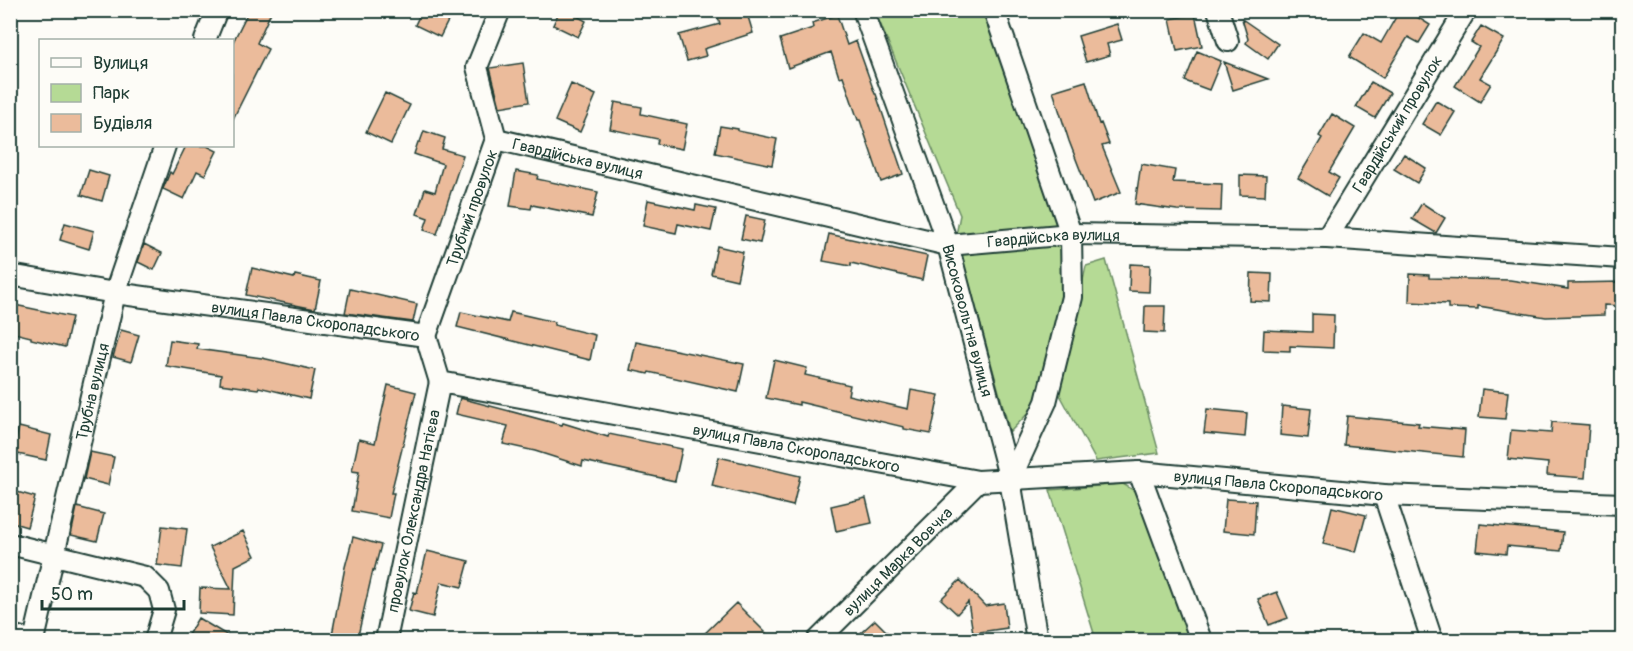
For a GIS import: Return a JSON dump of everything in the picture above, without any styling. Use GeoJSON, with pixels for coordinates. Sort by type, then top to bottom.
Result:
{"type":"FeatureCollection","features":[{"type":"Feature","properties":{"kind":"street"},"geometry":{"type":"LineString","coordinates":[[205,39],[217,10]]}},
{"type":"Feature","properties":{"kind":"street","name":"Трубний провулок"},"geometry":{"type":"LineString","coordinates":[[426,336],[496,139],[477,67],[500,10]]}},
{"type":"Feature","properties":{"kind":"street","name":"Високовольтна вулиця"},"geometry":{"type":"LineString","coordinates":[[863,10],[948,245],[1010,480],[1037,640]]}},
{"type":"Feature","properties":{"kind":"street"},"geometry":{"type":"LineString","coordinates":[[994,10],[1071,234],[1072,297],[1046,402],[1010,480]]}},
{"type":"Feature","properties":{"kind":"street"},"geometry":{"type":"LineString","coordinates":[[1218,10],[1228,41]]}},
{"type":"Feature","properties":{"kind":"street","name":"Гвардійський провулок"},"geometry":{"type":"LineString","coordinates":[[1327,238],[1466,10]]}},
{"type":"Feature","properties":{"kind":"street","name":"Гвардійська вулиця"},"geometry":{"type":"LineString","coordinates":[[496,139],[948,245],[1071,234],[1327,238],[1623,258]]}},
{"type":"Feature","properties":{"kind":"street","name":"Трубна вулиця"},"geometry":{"type":"LineString","coordinates":[[32,640],[115,293],[165,147]]}},
{"type":"Feature","properties":{"kind":"street","name":"вулиця Павла Скоропадського"},"geometry":{"type":"LineString","coordinates":[[10,275],[115,293],[426,336],[440,382],[978,481],[1139,472],[1384,495],[1623,504]]}},
{"type":"Feature","properties":{"kind":"street","name":"провулок Олександра Натієва"},"geometry":{"type":"LineString","coordinates":[[386,640],[440,382]]}},
{"type":"Feature","properties":{"kind":"street"},"geometry":{"type":"LineString","coordinates":[[1139,472],[1201,640]]}},
{"type":"Feature","properties":{"kind":"street","name":"вулиця Марка Вовчка"},"geometry":{"type":"LineString","coordinates":[[818,640],[978,481]]}},
{"type":"Feature","properties":{"kind":"street"},"geometry":{"type":"LineString","coordinates":[[1384,495],[1432,640]]}},
{"type":"Feature","properties":{"kind":"street"},"geometry":{"type":"LineString","coordinates":[[10,544],[145,577],[159,591],[164,610],[155,640]]}},
{"type":"Feature","properties":{"kind":"street"},"geometry":{"type":"LineString","coordinates":[[10,635],[32,640]]}},
{"type":"Feature","properties":{"kind":"green space"},"geometry":{"type":"Polygon","coordinates":[[[875,11],[987,11],[1067,239],[1064,295],[1035,406],[1010,432],[956,235],[960,215],[875,11]]]}},
{"type":"Feature","properties":{"kind":"green space"},"geometry":{"type":"Polygon","coordinates":[[[1106,260],[1159,453],[1096,461],[1059,393],[1086,266],[1106,260]]]}},
{"type":"Feature","properties":{"kind":"green space"},"geometry":{"type":"Polygon","coordinates":[[[1123,484],[1140,494],[1193,640],[1096,640],[1050,490],[1123,484]]]}},
{"type":"Feature","properties":{"kind":"building"},"geometry":{"type":"Polygon","coordinates":[[[249,10],[272,10],[257,43],[268,49],[234,117],[234,40],[249,10]]]}},
{"type":"Feature","properties":{"kind":"building"},"geometry":{"type":"Polygon","coordinates":[[[422,10],[430,10],[449,19],[440,37],[415,25],[422,10]]]}},
{"type":"Feature","properties":{"kind":"building"},"geometry":{"type":"Polygon","coordinates":[[[560,10],[566,10],[586,21],[578,37],[553,25],[560,10]]]}},
{"type":"Feature","properties":{"kind":"building"},"geometry":{"type":"Polygon","coordinates":[[[716,10],[746,10],[753,33],[704,49],[706,56],[687,61],[679,35],[720,24],[716,10]]]}},
{"type":"Feature","properties":{"kind":"building"},"geometry":{"type":"Polygon","coordinates":[[[1400,10],[1406,10],[1430,25],[1419,43],[1408,37],[1383,78],[1349,57],[1364,33],[1381,43],[1400,10]]]}},
{"type":"Feature","properties":{"kind":"building"},"geometry":{"type":"Polygon","coordinates":[[[1195,14],[1202,46],[1177,51],[1170,19],[1195,14]]]}},
{"type":"Feature","properties":{"kind":"building"},"geometry":{"type":"Polygon","coordinates":[[[837,15],[847,45],[856,41],[903,174],[881,182],[860,120],[858,120],[843,76],[839,77],[831,52],[788,68],[780,39],[813,28],[812,23],[837,15]]]}},
{"type":"Feature","properties":{"kind":"building"},"geometry":{"type":"Polygon","coordinates":[[[1242,19],[1278,44],[1268,59],[1246,43],[1248,39],[1242,19]]]}},
{"type":"Feature","properties":{"kind":"building"},"geometry":{"type":"Polygon","coordinates":[[[1117,24],[1122,40],[1107,44],[1110,55],[1086,62],[1078,36],[1117,24]]]}},
{"type":"Feature","properties":{"kind":"building"},"geometry":{"type":"Polygon","coordinates":[[[1481,26],[1504,39],[1480,78],[1491,84],[1480,102],[1455,86],[1479,47],[1471,42],[1481,26]]]}},
{"type":"Feature","properties":{"kind":"building"},"geometry":{"type":"Polygon","coordinates":[[[1197,51],[1221,61],[1209,90],[1185,81],[1197,51]]]}},
{"type":"Feature","properties":{"kind":"building"},"geometry":{"type":"Polygon","coordinates":[[[1224,62],[1268,79],[1233,90],[1224,62]]]}},
{"type":"Feature","properties":{"kind":"building"},"geometry":{"type":"Polygon","coordinates":[[[523,63],[529,102],[500,107],[490,68],[523,63]]]}},
{"type":"Feature","properties":{"kind":"building"},"geometry":{"type":"Polygon","coordinates":[[[1086,81],[1099,124],[1101,123],[1109,144],[1102,146],[1121,192],[1093,203],[1053,91],[1086,81]]]}},
{"type":"Feature","properties":{"kind":"building"},"geometry":{"type":"Polygon","coordinates":[[[1371,82],[1390,93],[1375,118],[1356,107],[1371,82]]]}},
{"type":"Feature","properties":{"kind":"building"},"geometry":{"type":"Polygon","coordinates":[[[571,84],[596,95],[580,132],[555,121],[571,84]]]}},
{"type":"Feature","properties":{"kind":"building"},"geometry":{"type":"Polygon","coordinates":[[[385,93],[410,105],[391,144],[366,132],[385,93]]]}},
{"type":"Feature","properties":{"kind":"building"},"geometry":{"type":"Polygon","coordinates":[[[1436,101],[1455,112],[1441,135],[1422,124],[1436,101]]]}},
{"type":"Feature","properties":{"kind":"building"},"geometry":{"type":"Polygon","coordinates":[[[615,102],[642,107],[641,114],[687,124],[682,149],[657,144],[658,139],[610,129],[615,102]]]}},
{"type":"Feature","properties":{"kind":"building"},"geometry":{"type":"Polygon","coordinates":[[[1332,114],[1355,128],[1329,172],[1339,178],[1328,196],[1298,178],[1322,138],[1319,136],[1332,114]]]}},
{"type":"Feature","properties":{"kind":"building"},"geometry":{"type":"Polygon","coordinates":[[[720,126],[777,139],[772,165],[715,153],[720,126]]]}},
{"type":"Feature","properties":{"kind":"building"},"geometry":{"type":"Polygon","coordinates":[[[424,131],[445,138],[442,149],[463,155],[437,234],[424,230],[428,218],[417,214],[425,189],[435,192],[443,164],[414,154],[424,131]]]}},
{"type":"Feature","properties":{"kind":"building"},"geometry":{"type":"Polygon","coordinates":[[[186,147],[209,147],[217,151],[205,175],[197,171],[184,199],[163,189],[170,172],[172,174],[186,147]]]}},
{"type":"Feature","properties":{"kind":"building"},"geometry":{"type":"Polygon","coordinates":[[[1404,154],[1426,168],[1417,183],[1394,169],[1404,154]]]}},
{"type":"Feature","properties":{"kind":"building"},"geometry":{"type":"Polygon","coordinates":[[[1141,164],[1175,170],[1173,182],[1222,184],[1221,211],[1177,210],[1135,204],[1141,164]]]}},
{"type":"Feature","properties":{"kind":"building"},"geometry":{"type":"Polygon","coordinates":[[[89,170],[109,176],[102,201],[81,195],[89,170]]]}},
{"type":"Feature","properties":{"kind":"building"},"geometry":{"type":"Polygon","coordinates":[[[516,171],[538,175],[537,179],[598,192],[592,217],[532,205],[531,209],[510,206],[516,171]]]}},
{"type":"Feature","properties":{"kind":"building"},"geometry":{"type":"Polygon","coordinates":[[[1240,175],[1266,176],[1265,196],[1240,195],[1240,175]]]}},
{"type":"Feature","properties":{"kind":"building"},"geometry":{"type":"Polygon","coordinates":[[[648,200],[695,210],[696,205],[716,209],[711,231],[678,224],[676,233],[643,226],[648,200]]]}},
{"type":"Feature","properties":{"kind":"building"},"geometry":{"type":"Polygon","coordinates":[[[1422,203],[1445,218],[1436,233],[1412,219],[1422,203]]]}},
{"type":"Feature","properties":{"kind":"building"},"geometry":{"type":"Polygon","coordinates":[[[746,216],[765,220],[760,243],[741,239],[746,216]]]}},
{"type":"Feature","properties":{"kind":"building"},"geometry":{"type":"Polygon","coordinates":[[[65,223],[94,231],[89,249],[60,240],[65,223]]]}},
{"type":"Feature","properties":{"kind":"building"},"geometry":{"type":"Polygon","coordinates":[[[829,234],[927,256],[922,280],[851,263],[851,266],[823,261],[829,234]]]}},
{"type":"Feature","properties":{"kind":"building"},"geometry":{"type":"Polygon","coordinates":[[[144,244],[162,253],[154,270],[138,262],[144,244]]]}},
{"type":"Feature","properties":{"kind":"building"},"geometry":{"type":"Polygon","coordinates":[[[717,246],[743,252],[737,280],[711,274],[717,246]]]}},
{"type":"Feature","properties":{"kind":"building"},"geometry":{"type":"Polygon","coordinates":[[[1130,264],[1150,265],[1149,292],[1129,291],[1130,264]]]}},
{"type":"Feature","properties":{"kind":"building"},"geometry":{"type":"Polygon","coordinates":[[[252,268],[294,278],[295,275],[321,281],[315,309],[246,295],[252,268]]]}},
{"type":"Feature","properties":{"kind":"building"},"geometry":{"type":"Polygon","coordinates":[[[1251,273],[1272,274],[1271,302],[1250,301],[1251,273]]]}},
{"type":"Feature","properties":{"kind":"building"},"geometry":{"type":"Polygon","coordinates":[[[1410,274],[1429,275],[1429,278],[1510,280],[1568,289],[1568,283],[1623,282],[1623,306],[1604,305],[1604,315],[1546,317],[1478,306],[1478,309],[1448,308],[1448,304],[1409,302],[1410,274]]]}},
{"type":"Feature","properties":{"kind":"building"},"geometry":{"type":"Polygon","coordinates":[[[350,289],[417,304],[413,322],[345,313],[350,289]]]}},
{"type":"Feature","properties":{"kind":"building"},"geometry":{"type":"Polygon","coordinates":[[[10,304],[72,317],[65,347],[10,332],[10,304]]]}},
{"type":"Feature","properties":{"kind":"building"},"geometry":{"type":"Polygon","coordinates":[[[1145,306],[1165,306],[1164,333],[1144,332],[1145,306]]]}},
{"type":"Feature","properties":{"kind":"building"},"geometry":{"type":"Polygon","coordinates":[[[461,312],[508,322],[511,312],[555,322],[554,325],[595,335],[590,360],[457,327],[461,312]]]}},
{"type":"Feature","properties":{"kind":"building"},"geometry":{"type":"Polygon","coordinates":[[[1312,314],[1334,315],[1333,348],[1290,346],[1290,351],[1263,350],[1264,330],[1312,332],[1312,314]]]}},
{"type":"Feature","properties":{"kind":"building"},"geometry":{"type":"Polygon","coordinates":[[[121,330],[139,335],[131,362],[113,357],[121,330]]]}},
{"type":"Feature","properties":{"kind":"building"},"geometry":{"type":"Polygon","coordinates":[[[170,340],[198,344],[197,349],[262,358],[315,370],[309,399],[259,387],[258,389],[220,384],[221,375],[166,366],[170,340]]]}},
{"type":"Feature","properties":{"kind":"building"},"geometry":{"type":"Polygon","coordinates":[[[636,342],[744,364],[738,392],[649,372],[648,374],[630,370],[636,342]]]}},
{"type":"Feature","properties":{"kind":"building"},"geometry":{"type":"Polygon","coordinates":[[[774,360],[807,368],[805,375],[850,385],[848,395],[908,409],[911,390],[939,395],[931,434],[799,402],[799,405],[766,398],[774,360]]]}},
{"type":"Feature","properties":{"kind":"building"},"geometry":{"type":"Polygon","coordinates":[[[388,385],[416,392],[391,493],[394,493],[389,518],[352,511],[359,472],[352,471],[359,439],[375,443],[388,385]]]}},
{"type":"Feature","properties":{"kind":"building"},"geometry":{"type":"Polygon","coordinates":[[[1482,389],[1508,392],[1505,419],[1479,417],[1482,389]]]}},
{"type":"Feature","properties":{"kind":"building"},"geometry":{"type":"Polygon","coordinates":[[[460,398],[562,425],[563,423],[608,437],[609,434],[682,449],[675,481],[583,461],[582,466],[535,451],[503,444],[508,426],[456,414],[460,398]]]}},
{"type":"Feature","properties":{"kind":"building"},"geometry":{"type":"Polygon","coordinates":[[[1282,406],[1311,409],[1308,438],[1280,435],[1282,406]]]}},
{"type":"Feature","properties":{"kind":"building"},"geometry":{"type":"Polygon","coordinates":[[[1207,409],[1247,413],[1245,437],[1204,433],[1207,409]]]}},
{"type":"Feature","properties":{"kind":"building"},"geometry":{"type":"Polygon","coordinates":[[[1347,416],[1465,430],[1463,457],[1344,445],[1347,416]]]}},
{"type":"Feature","properties":{"kind":"building"},"geometry":{"type":"Polygon","coordinates":[[[1552,422],[1589,425],[1585,478],[1547,475],[1548,463],[1508,459],[1511,430],[1551,433],[1552,422]]]}},
{"type":"Feature","properties":{"kind":"building"},"geometry":{"type":"Polygon","coordinates":[[[19,427],[51,435],[46,460],[13,453],[19,427]]]}},
{"type":"Feature","properties":{"kind":"building"},"geometry":{"type":"Polygon","coordinates":[[[90,452],[114,457],[108,485],[84,479],[90,452]]]}},
{"type":"Feature","properties":{"kind":"building"},"geometry":{"type":"Polygon","coordinates":[[[719,457],[800,476],[793,506],[712,486],[719,457]]]}},
{"type":"Feature","properties":{"kind":"building"},"geometry":{"type":"Polygon","coordinates":[[[10,490],[35,497],[27,527],[10,522],[10,490]]]}},
{"type":"Feature","properties":{"kind":"building"},"geometry":{"type":"Polygon","coordinates":[[[866,498],[872,523],[836,531],[831,506],[866,498]]]}},
{"type":"Feature","properties":{"kind":"building"},"geometry":{"type":"Polygon","coordinates":[[[1226,499],[1256,501],[1254,534],[1223,531],[1226,499]]]}},
{"type":"Feature","properties":{"kind":"building"},"geometry":{"type":"Polygon","coordinates":[[[77,507],[104,514],[97,541],[71,535],[77,507]]]}},
{"type":"Feature","properties":{"kind":"building"},"geometry":{"type":"Polygon","coordinates":[[[1332,507],[1366,515],[1356,552],[1323,544],[1332,507]]]}},
{"type":"Feature","properties":{"kind":"building"},"geometry":{"type":"Polygon","coordinates":[[[1480,524],[1563,532],[1561,551],[1507,546],[1506,554],[1477,551],[1480,524]]]}},
{"type":"Feature","properties":{"kind":"building"},"geometry":{"type":"Polygon","coordinates":[[[162,526],[187,529],[182,568],[157,565],[162,526]]]}},
{"type":"Feature","properties":{"kind":"building"},"geometry":{"type":"Polygon","coordinates":[[[243,531],[255,556],[235,566],[233,615],[199,613],[200,588],[231,589],[210,547],[243,531]]]}},
{"type":"Feature","properties":{"kind":"building"},"geometry":{"type":"Polygon","coordinates":[[[353,537],[381,545],[357,640],[331,640],[345,567],[353,537]]]}},
{"type":"Feature","properties":{"kind":"building"},"geometry":{"type":"Polygon","coordinates":[[[427,551],[469,561],[462,587],[441,582],[433,617],[409,611],[414,592],[417,593],[427,551]]]}},
{"type":"Feature","properties":{"kind":"building"},"geometry":{"type":"Polygon","coordinates":[[[960,580],[985,606],[1004,603],[1007,628],[973,633],[968,602],[957,614],[941,599],[960,580]]]}},
{"type":"Feature","properties":{"kind":"building"},"geometry":{"type":"Polygon","coordinates":[[[1277,592],[1288,618],[1269,625],[1258,599],[1277,592]]]}},
{"type":"Feature","properties":{"kind":"building"},"geometry":{"type":"Polygon","coordinates":[[[736,603],[773,640],[698,640],[736,603]]]}},
{"type":"Feature","properties":{"kind":"building"},"geometry":{"type":"Polygon","coordinates":[[[198,618],[235,640],[185,640],[198,618]]]}},
{"type":"Feature","properties":{"kind":"building"},"geometry":{"type":"Polygon","coordinates":[[[875,620],[895,640],[853,640],[875,620]]]}}]}
